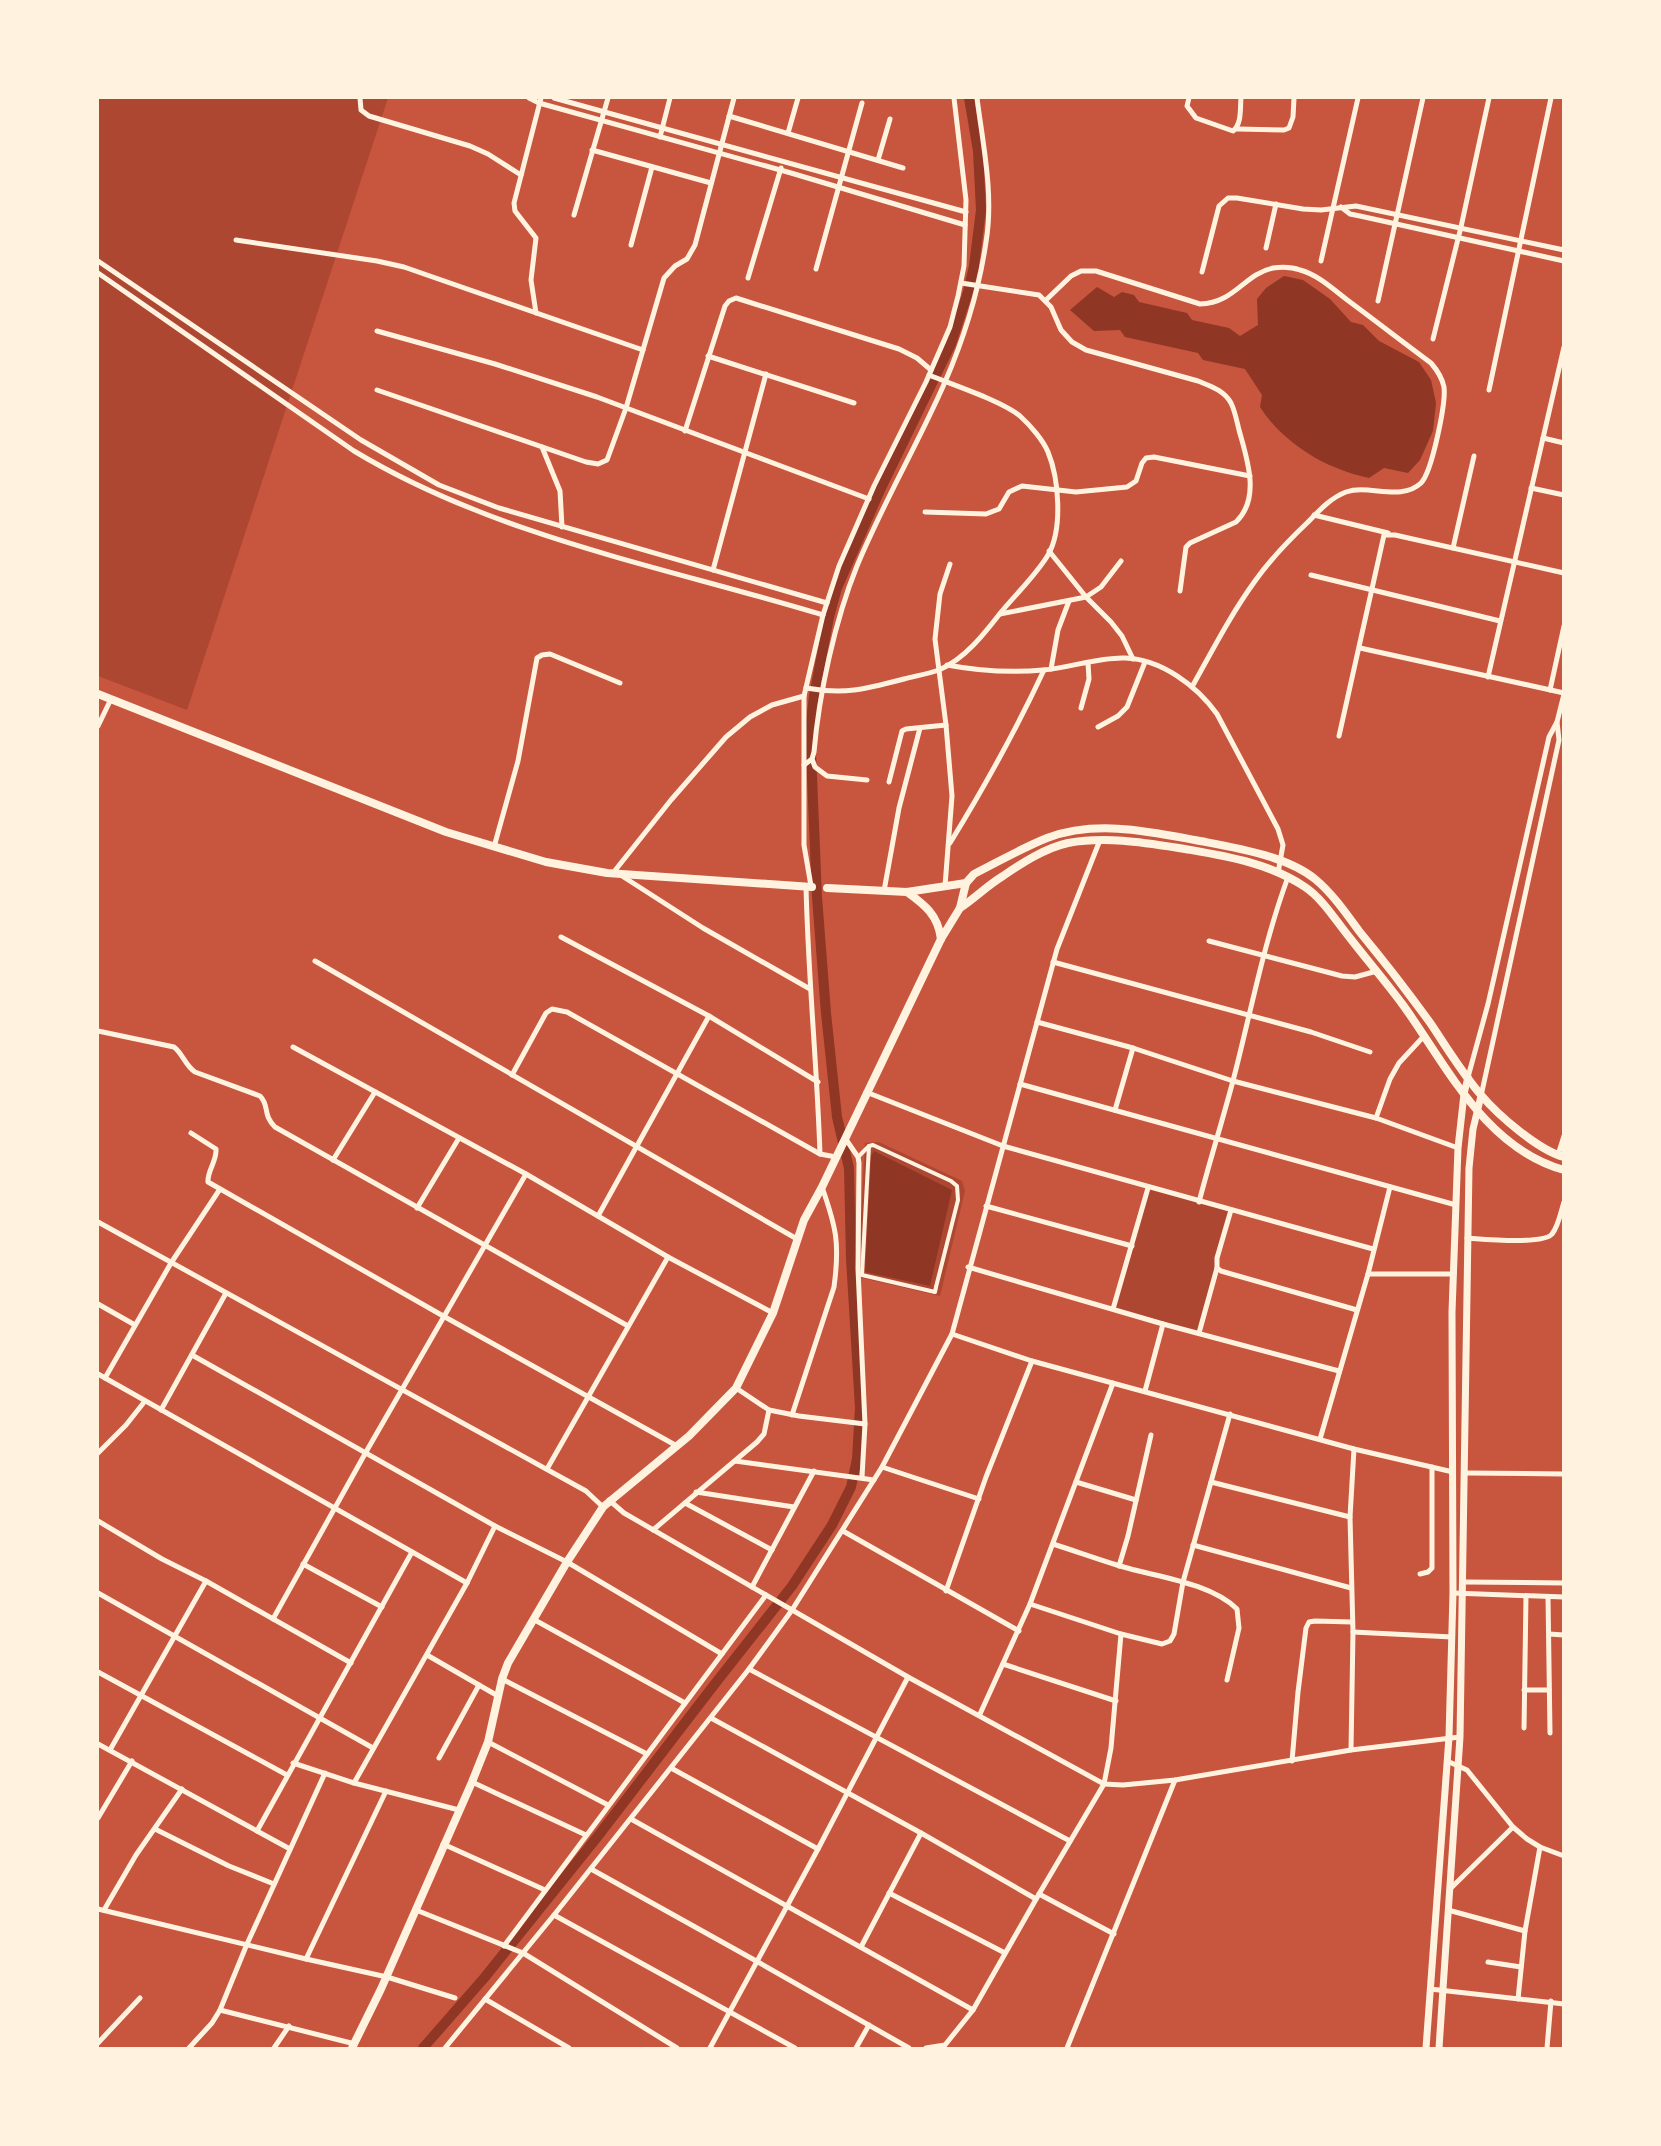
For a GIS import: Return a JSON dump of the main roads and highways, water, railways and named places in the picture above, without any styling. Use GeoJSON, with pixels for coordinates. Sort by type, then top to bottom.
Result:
{"type":"FeatureCollection","features":[{"type":"Feature","properties":{"kind":"main road"},"geometry":{"type":"LineString","coordinates":[[98,694],[446,832],[546,862],[615,873],[810,886]]}},
{"type":"Feature","properties":{"kind":"main road"},"geometry":{"type":"LineString","coordinates":[[354,2046],[387,1977],[443,1844],[472,1782],[488,1742],[502,1679],[508,1663],[567,1562],[606,1503],[677,1446],[736,1388],[774,1313],[804,1220],[941,939],[960,908],[966,883],[974,874],[1048,838],[1069,832],[1103,828],[1144,830],[1253,852],[1281,861],[1314,878],[1334,898],[1410,994],[1481,1096],[1540,1146],[1561,1156]]}},
{"type":"Feature","properties":{"kind":"main road"},"geometry":{"type":"LineString","coordinates":[[960,908],[1002,876],[1028,860],[1066,844],[1100,840],[1139,842],[1245,861],[1288,877],[1306,888],[1326,908],[1377,971],[1477,1110],[1521,1151],[1536,1160],[1563,1170]]}},
{"type":"Feature","properties":{"kind":"main road"},"geometry":{"type":"LineString","coordinates":[[1198,852],[1200,841]]}},
{"type":"Feature","properties":{"kind":"main road"},"geometry":{"type":"LineString","coordinates":[[827,888],[907,892],[966,883]]}},
{"type":"Feature","properties":{"kind":"main road"},"geometry":{"type":"LineString","coordinates":[[907,892],[934,915],[941,939]]}},
{"type":"Feature","properties":{"kind":"waterway"},"geometry":{"type":"LineString","coordinates":[[423,2048],[485,1977],[598,1836],[792,1586],[832,1525],[851,1487],[857,1459],[860,1408],[851,1258],[849,1168],[837,1117],[826,1013],[817,897],[810,729],[829,617],[837,588],[881,488],[951,344],[968,292],[974,266],[981,210],[978,151],[969,98]]}}]}
